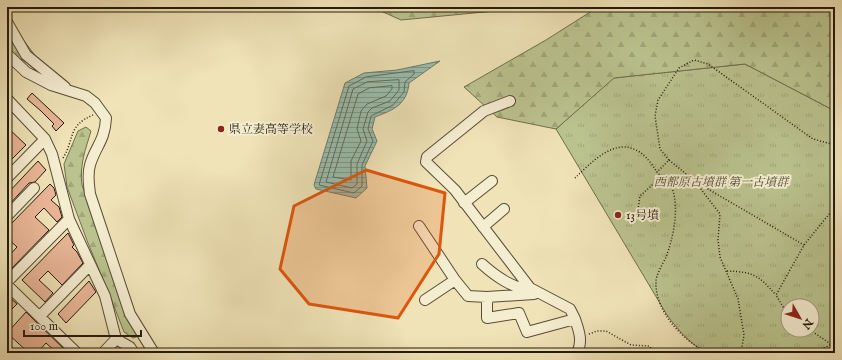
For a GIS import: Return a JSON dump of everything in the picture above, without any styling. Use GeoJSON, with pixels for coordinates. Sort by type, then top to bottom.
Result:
{"type":"FeatureCollection","features":[{"type":"Feature","properties":{"kind":"street"},"geometry":{"type":"LineString","coordinates":[[7,22],[26,55],[68,89]]}},
{"type":"Feature","properties":{"kind":"street"},"geometry":{"type":"LineString","coordinates":[[7,54],[26,72],[51,85],[68,89],[86,96],[94,103],[106,118],[106,132],[90,164],[88,175],[90,194],[130,314],[154,353]]}},
{"type":"Feature","properties":{"kind":"street"},"geometry":{"type":"LineString","coordinates":[[7,99],[44,139],[55,161],[69,219],[105,296],[116,339],[130,347],[134,353]]}},
{"type":"Feature","properties":{"kind":"street"},"geometry":{"type":"LineString","coordinates":[[510,101],[484,111],[427,157],[426,162],[455,190],[534,291]]}},
{"type":"Feature","properties":{"kind":"street"},"geometry":{"type":"LineString","coordinates":[[7,178],[44,139]]}},
{"type":"Feature","properties":{"kind":"street"},"geometry":{"type":"LineString","coordinates":[[464,203],[492,181]]}},
{"type":"Feature","properties":{"kind":"street"},"geometry":{"type":"LineString","coordinates":[[7,216],[34,188]]}},
{"type":"Feature","properties":{"kind":"street"},"geometry":{"type":"LineString","coordinates":[[483,227],[504,209]]}},
{"type":"Feature","properties":{"kind":"street"},"geometry":{"type":"LineString","coordinates":[[69,219],[7,283],[77,353]]}},
{"type":"Feature","properties":{"kind":"street"},"geometry":{"type":"LineString","coordinates":[[419,226],[455,280],[468,296],[487,297],[534,291]]}},
{"type":"Feature","properties":{"kind":"street"},"geometry":{"type":"LineString","coordinates":[[482,264],[495,276],[525,289],[534,291],[570,309],[580,335],[577,353]]}},
{"type":"Feature","properties":{"kind":"street"},"geometry":{"type":"LineString","coordinates":[[40,316],[90,265]]}},
{"type":"Feature","properties":{"kind":"street"},"geometry":{"type":"LineString","coordinates":[[426,300],[455,280]]}},
{"type":"Feature","properties":{"kind":"street"},"geometry":{"type":"LineString","coordinates":[[487,297],[487,318],[519,314],[527,332],[575,319]]}},
{"type":"Feature","properties":{"kind":"street"},"geometry":{"type":"LineString","coordinates":[[103,353],[116,339]]}},
{"type":"Feature","properties":{"kind":"street"},"geometry":{"type":"LineString","coordinates":[[7,350],[10,353]]}},
{"type":"Feature","properties":{"kind":"path"},"geometry":{"type":"LineString","coordinates":[[804,244],[696,182],[669,160],[660,149],[655,116],[658,100],[679,68],[694,60],[708,64],[813,139],[835,145]]}},
{"type":"Feature","properties":{"kind":"path"},"geometry":{"type":"LineString","coordinates":[[55,161],[64,158],[74,130],[79,122],[101,111]]}},
{"type":"Feature","properties":{"kind":"path"},"geometry":{"type":"LineString","coordinates":[[575,178],[609,149],[626,148],[641,153],[673,190],[675,216],[672,242],[656,281],[658,298],[667,315],[681,334],[692,345],[707,353]]}},
{"type":"Feature","properties":{"kind":"path"},"geometry":{"type":"LineString","coordinates":[[657,172],[669,160]]}},
{"type":"Feature","properties":{"kind":"path"},"geometry":{"type":"LineString","coordinates":[[636,216],[640,196],[661,177]]}},
{"type":"Feature","properties":{"kind":"path"},"geometry":{"type":"LineString","coordinates":[[696,182],[720,214],[718,240],[720,257],[738,299],[744,335],[741,353]]}},
{"type":"Feature","properties":{"kind":"path"},"geometry":{"type":"LineString","coordinates":[[776,295],[804,244],[830,213],[835,212]]}},
{"type":"Feature","properties":{"kind":"path"},"geometry":{"type":"LineString","coordinates":[[727,271],[746,272],[761,279],[776,295],[780,302]]}},
{"type":"Feature","properties":{"kind":"path"},"geometry":{"type":"LineString","coordinates":[[580,335],[591,334],[597,331],[606,331],[631,345],[649,346],[656,353]]}},
{"type":"Feature","properties":{"kind":"path"},"geometry":{"type":"LineString","coordinates":[[820,336],[835,347]]}},
{"type":"Feature","properties":{"kind":"path"},"geometry":{"type":"LineString","coordinates":[[813,353],[832,344]]}},
{"type":"Feature","properties":{"kind":"highlighted area"},"geometry":{"type":"Polygon","coordinates":[[[366,170],[445,193],[439,254],[398,318],[309,304],[280,269],[294,206],[366,170]]]}},
{"type":"Feature","properties":{"kind":"green space"},"geometry":{"type":"Polygon","coordinates":[[[372,7],[509,7],[505,10],[401,20],[372,7]]]}},
{"type":"Feature","properties":{"kind":"green space"},"geometry":{"type":"Polygon","coordinates":[[[598,7],[835,7],[835,111],[745,64],[614,78],[556,129],[497,117],[464,87],[546,40],[598,7]]]}},
{"type":"Feature","properties":{"kind":"green space"},"geometry":{"type":"Polygon","coordinates":[[[8,20],[47,71],[7,52],[8,20]]]}},
{"type":"Feature","properties":{"kind":"green space","name":"西都原古墳群 第一古墳群"},"geometry":{"type":"Polygon","coordinates":[[[745,64],[835,111],[835,353],[707,353],[690,341],[667,315],[556,129],[613,78],[745,64]]]}},
{"type":"Feature","properties":{"kind":"green space"},"geometry":{"type":"Polygon","coordinates":[[[86,127],[91,131],[82,164],[82,185],[93,210],[123,306],[139,336],[133,338],[124,332],[67,187],[64,164],[78,131],[86,127]]]}},
{"type":"Feature","properties":{"kind":"water"},"geometry":{"type":"Polygon","coordinates":[[[440,61],[409,83],[405,97],[398,106],[375,117],[372,129],[377,141],[365,166],[367,188],[356,198],[316,189],[314,185],[345,83],[364,73],[397,70],[440,61]]]}},
{"type":"Feature","properties":{"kind":"building"},"geometry":{"type":"Polygon","coordinates":[[[32,93],[64,123],[56,131],[52,126],[54,124],[27,99],[32,93]]]}},
{"type":"Feature","properties":{"kind":"building"},"geometry":{"type":"Polygon","coordinates":[[[7,127],[26,145],[7,164],[7,127]]]}},
{"type":"Feature","properties":{"kind":"building"},"geometry":{"type":"Polygon","coordinates":[[[38,161],[46,170],[35,182],[29,183],[7,207],[7,194],[38,161]]]}},
{"type":"Feature","properties":{"kind":"building"},"geometry":{"type":"Polygon","coordinates":[[[50,184],[54,188],[56,195],[51,200],[59,207],[62,217],[57,222],[44,208],[35,217],[49,230],[11,269],[7,265],[7,258],[17,247],[7,238],[7,228],[50,184]]]}},
{"type":"Feature","properties":{"kind":"building"},"geometry":{"type":"Polygon","coordinates":[[[68,233],[74,245],[72,247],[77,252],[83,263],[62,285],[48,271],[39,280],[53,293],[45,302],[22,280],[68,233]]]}},
{"type":"Feature","properties":{"kind":"building"},"geometry":{"type":"Polygon","coordinates":[[[89,281],[96,292],[66,323],[58,314],[89,281]]]}},
{"type":"Feature","properties":{"kind":"building"},"geometry":{"type":"Polygon","coordinates":[[[8,296],[17,304],[11,310],[7,306],[8,296]]]}},
{"type":"Feature","properties":{"kind":"building"},"geometry":{"type":"Polygon","coordinates":[[[26,312],[68,353],[57,353],[46,343],[37,353],[29,353],[7,333],[26,312]]]}},
{"type":"Feature","properties":{"kind":"place","name":"県立妻高等学校"},"geometry":{"type":"Point","coordinates":[221,129]}},
{"type":"Feature","properties":{"kind":"place","name":"13号墳"},"geometry":{"type":"Point","coordinates":[618,215]}}]}
